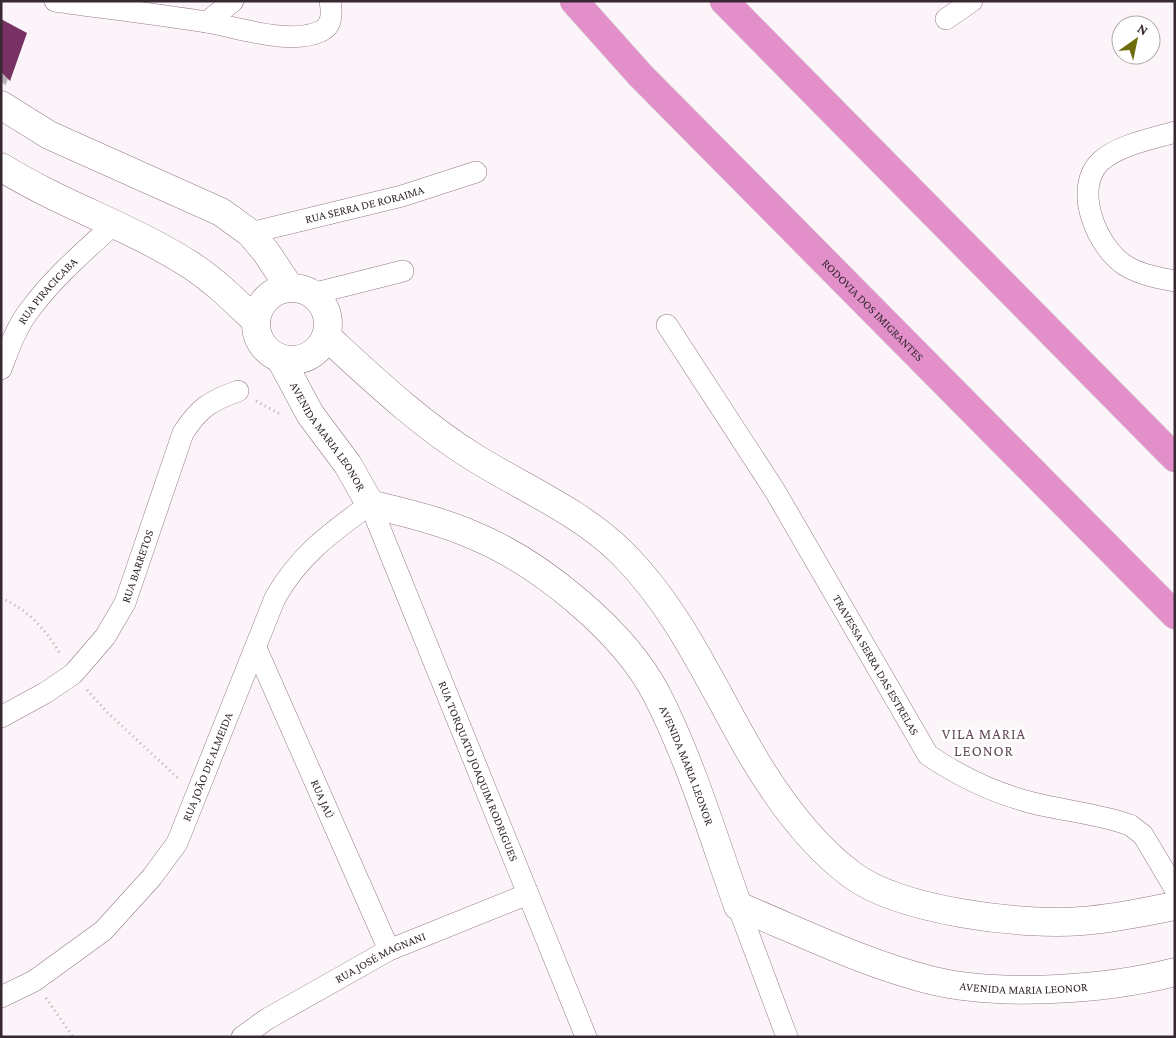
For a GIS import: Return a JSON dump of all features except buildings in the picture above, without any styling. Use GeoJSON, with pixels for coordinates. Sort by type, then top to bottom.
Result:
{"type":"FeatureCollection","features":[{"type":"Feature","properties":{"kind":"highway","name":"RODOVIA DOS IMIGRANTES"},"geometry":{"type":"LineString","coordinates":[[574,1],[641,76],[1175,615]]}},
{"type":"Feature","properties":{"kind":"highway"},"geometry":{"type":"LineString","coordinates":[[724,1],[1175,458]]}},
{"type":"Feature","properties":{"kind":"street"},"geometry":{"type":"LineString","coordinates":[[55,1],[207,22],[270,35],[306,35],[322,31],[330,23],[332,11],[330,1]]}},
{"type":"Feature","properties":{"kind":"street"},"geometry":{"type":"LineString","coordinates":[[207,22],[233,1]]}},
{"type":"Feature","properties":{"kind":"street"},"geometry":{"type":"LineString","coordinates":[[946,19],[972,1]]}},
{"type":"Feature","properties":{"kind":"street"},"geometry":{"type":"LineString","coordinates":[[1,104],[49,135],[221,212],[250,232],[301,291],[321,302],[326,312],[328,324],[326,336],[321,346],[313,354],[303,359],[280,358],[267,350],[260,342],[256,321],[263,302],[275,292],[301,291],[403,271]]}},
{"type":"Feature","properties":{"kind":"street"},"geometry":{"type":"LineString","coordinates":[[1175,132],[1115,152],[1100,162],[1092,176],[1089,208],[1102,242],[1112,255],[1127,267],[1154,278],[1175,281]]}},
{"type":"Feature","properties":{"kind":"street"},"geometry":{"type":"LineString","coordinates":[[1,168],[28,184],[114,224],[192,266],[216,283],[256,321]]}},
{"type":"Feature","properties":{"kind":"street","name":"RUA SERRA DE RORAIMA"},"geometry":{"type":"LineString","coordinates":[[250,232],[402,196],[476,172]]}},
{"type":"Feature","properties":{"kind":"street","name":"RUA PIRACICABA"},"geometry":{"type":"LineString","coordinates":[[1,369],[11,341],[31,307],[114,224]]}},
{"type":"Feature","properties":{"kind":"street","name":"TRAVESSA SERRA DAS ESTRELAS"},"geometry":{"type":"LineString","coordinates":[[667,325],[775,491],[928,754],[946,767],[1031,803],[1130,825],[1143,835],[1175,889]]}},
{"type":"Feature","properties":{"kind":"street"},"geometry":{"type":"LineString","coordinates":[[326,336],[404,407],[433,430],[476,459],[587,523],[621,552],[650,583],[671,611],[747,747],[804,831],[854,877],[880,890],[928,906],[1037,921],[1082,922],[1175,906]]}},
{"type":"Feature","properties":{"kind":"street","name":"AVENIDA MARIA LEONOR"},"geometry":{"type":"LineString","coordinates":[[280,358],[310,414],[348,465],[370,504],[430,519],[476,536],[534,568],[596,617],[634,658],[656,694],[686,764],[738,906],[861,958],[930,980],[963,985],[1027,989],[1092,986],[1175,972]]}},
{"type":"Feature","properties":{"kind":"street","name":"RUA BARRETOS"},"geometry":{"type":"LineString","coordinates":[[1,717],[45,693],[73,674],[88,659],[105,637],[125,603],[183,433],[194,416],[206,404],[238,391]]}},
{"type":"Feature","properties":{"kind":"street","name":"RUA JOÃO DE ALMEIDA"},"geometry":{"type":"LineString","coordinates":[[1,997],[34,981],[103,931],[152,877],[177,842],[276,598],[286,578],[307,553],[370,504]]}},
{"type":"Feature","properties":{"kind":"street","name":"RUA TORQUATO JOAQUIM RODRIGUES"},"geometry":{"type":"LineString","coordinates":[[370,504],[586,1037]]}},
{"type":"Feature","properties":{"kind":"street","name":"RUA JAÚ"},"geometry":{"type":"LineString","coordinates":[[256,648],[389,950]]}},
{"type":"Feature","properties":{"kind":"street","name":"RUA JOSÉ MAGNANI"},"geometry":{"type":"LineString","coordinates":[[242,1037],[267,1019],[389,950],[528,894]]}},
{"type":"Feature","properties":{"kind":"street"},"geometry":{"type":"LineString","coordinates":[[738,906],[787,1037]]}},
{"type":"Feature","properties":{"kind":"path"},"geometry":{"type":"LineString","coordinates":[[1,598],[20,607],[47,632],[73,674],[108,713],[196,795]]}},
{"type":"Feature","properties":{"kind":"path"},"geometry":{"type":"LineString","coordinates":[[34,981],[73,1037]]}},
{"type":"Feature","properties":{"kind":"district","name":"VILA MARIA LEONOR"},"geometry":{"type":"Point","coordinates":[984,742]}}]}
